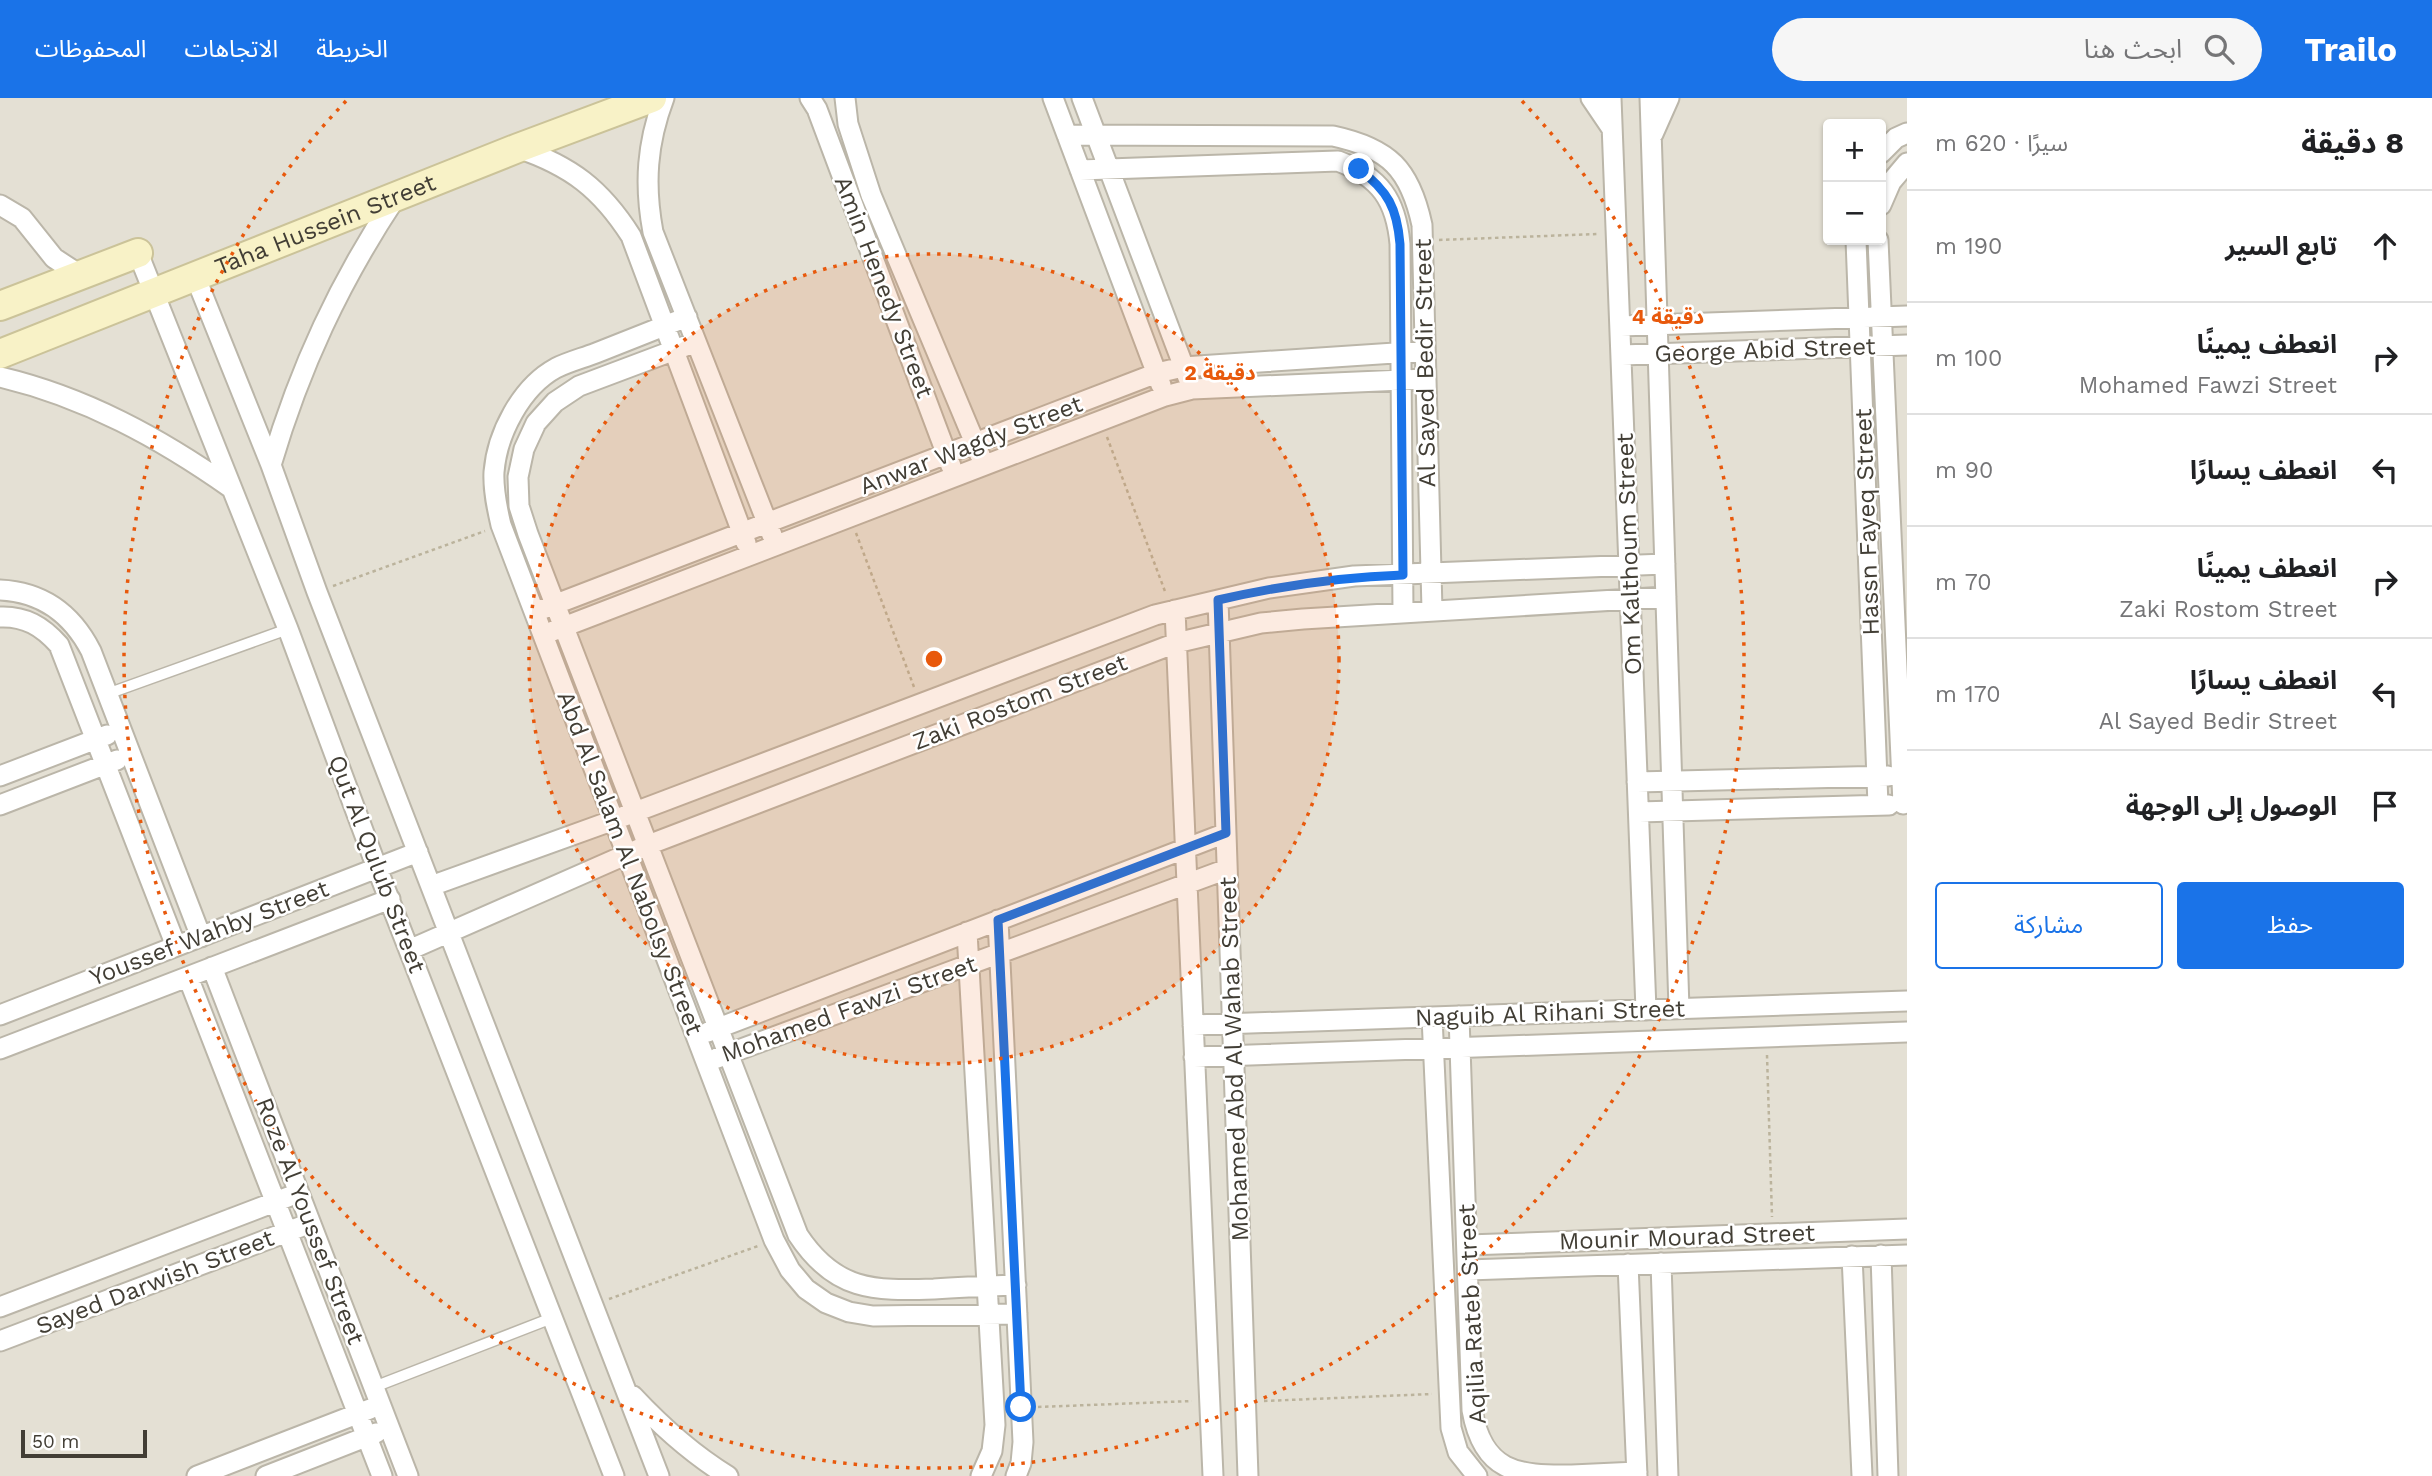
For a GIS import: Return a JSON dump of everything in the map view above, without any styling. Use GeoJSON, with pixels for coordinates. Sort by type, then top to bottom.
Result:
{"type":"FeatureCollection","features":[{"type":"Feature","properties":{"kind":"street","name":"Taha Hussein Street"},"geometry":{"type":"LineString","coordinates":[[0,354],[518,148],[652,98]]}},
{"type":"Feature","properties":{"kind":"street"},"geometry":{"type":"LineString","coordinates":[[664,98],[649,147],[646,175],[653,232],[776,545]]}},
{"type":"Feature","properties":{"kind":"street","name":"Amin Henedy Street"},"geometry":{"type":"LineString","coordinates":[[810,98],[817,109],[955,477]]}},
{"type":"Feature","properties":{"kind":"street","name":"Amin Henedy Street"},"geometry":{"type":"LineString","coordinates":[[845,98],[848,124],[871,195],[984,465]]}},
{"type":"Feature","properties":{"kind":"street"},"geometry":{"type":"LineString","coordinates":[[1053,98],[1166,396]]}},
{"type":"Feature","properties":{"kind":"street"},"geometry":{"type":"LineString","coordinates":[[1082,98],[1192,389]]}},
{"type":"Feature","properties":{"kind":"street"},"geometry":{"type":"LineString","coordinates":[[1591,98],[1612,130]]}},
{"type":"Feature","properties":{"kind":"street","name":"Om Kalthoum Street"},"geometry":{"type":"LineString","coordinates":[[1611,98],[1646,1010]]}},
{"type":"Feature","properties":{"kind":"street","name":"Om Kalthoum Street"},"geometry":{"type":"LineString","coordinates":[[1650,98],[1679,1009]]}},
{"type":"Feature","properties":{"kind":"street"},"geometry":{"type":"LineString","coordinates":[[1651,138],[1669,98]]}},
{"type":"Feature","properties":{"kind":"street"},"geometry":{"type":"LineString","coordinates":[[1886,148],[1896,138],[1907,133]]}},
{"type":"Feature","properties":{"kind":"street","name":"Al Sayed Bedir Street"},"geometry":{"type":"LineString","coordinates":[[1067,135],[1333,136],[1360,141],[1384,155],[1403,174],[1416,198],[1422,225],[1432,610]]}},
{"type":"Feature","properties":{"kind":"street"},"geometry":{"type":"LineString","coordinates":[[518,148],[572,171],[615,211],[631,236],[751,555]]}},
{"type":"Feature","properties":{"kind":"street","name":"Al Sayed Bedir Street"},"geometry":{"type":"LineString","coordinates":[[1080,170],[1338,161],[1359,169],[1377,183],[1390,201],[1398,222],[1403,612]]}},
{"type":"Feature","properties":{"kind":"street"},"geometry":{"type":"LineString","coordinates":[[1886,194],[1891,182],[1907,163]]}},
{"type":"Feature","properties":{"kind":"street"},"geometry":{"type":"LineString","coordinates":[[271,466],[302,371],[321,326],[356,260],[396,197]]}},
{"type":"Feature","properties":{"kind":"street"},"geometry":{"type":"LineString","coordinates":[[0,205],[22,218],[54,258],[80,275]]}},
{"type":"Feature","properties":{"kind":"street","name":"Hassn Fayeq Street"},"geometry":{"type":"LineString","coordinates":[[1856,245],[1878,805]]}},
{"type":"Feature","properties":{"kind":"street","name":"Hassn Fayeq Street"},"geometry":{"type":"LineString","coordinates":[[1878,245],[1882,346],[1899,539],[1905,804]]}},
{"type":"Feature","properties":{"kind":"street"},"geometry":{"type":"LineString","coordinates":[[0,306],[138,253]]}},
{"type":"Feature","properties":{"kind":"street","name":"Qut Al Qulub Street"},"geometry":{"type":"LineString","coordinates":[[138,253],[288,629],[377,868],[614,1476]]}},
{"type":"Feature","properties":{"kind":"street","name":"Qut Al Qulub Street"},"geometry":{"type":"LineString","coordinates":[[195,276],[271,466],[317,592],[659,1476]]}},
{"type":"Feature","properties":{"kind":"street","name":"George Abid Street"},"geometry":{"type":"LineString","coordinates":[[1621,326],[1907,316]]}},
{"type":"Feature","properties":{"kind":"street","name":"Abd Al Salam Al Nabolsy Street"},"geometry":{"type":"LineString","coordinates":[[687,317],[554,369],[535,385],[520,403],[503,436],[494,472],[501,526],[774,1240],[790,1270],[806,1289],[826,1303],[849,1312],[873,1316],[1017,1314]]}},
{"type":"Feature","properties":{"kind":"street","name":"Abd Al Salam Al Nabolsy Street"},"geometry":{"type":"LineString","coordinates":[[696,342],[579,386],[555,401],[536,423],[524,449],[518,477],[519,506],[798,1235],[810,1254],[826,1269],[845,1281],[866,1288],[888,1291],[1016,1285]]}},
{"type":"Feature","properties":{"kind":"street","name":"George Abid Street"},"geometry":{"type":"LineString","coordinates":[[1622,355],[1907,345]]}},
{"type":"Feature","properties":{"kind":"street","name":"Anwar Wagdy Street"},"geometry":{"type":"LineString","coordinates":[[534,612],[1157,373],[1183,367],[1425,351]]}},
{"type":"Feature","properties":{"kind":"street"},"geometry":{"type":"LineString","coordinates":[[0,377],[77,401],[131,425],[183,454],[231,488]]}},
{"type":"Feature","properties":{"kind":"street","name":"Anwar Wagdy Street"},"geometry":{"type":"LineString","coordinates":[[542,635],[1166,396],[1192,389],[1426,379]]}},
{"type":"Feature","properties":{"kind":"street"},"geometry":{"type":"LineString","coordinates":[[1867,540],[1899,539]]}},
{"type":"Feature","properties":{"kind":"street","name":"Zaki Rostom Street"},"geometry":{"type":"LineString","coordinates":[[431,886],[1173,610],[1269,588],[1354,576],[1665,564]]}},
{"type":"Feature","properties":{"kind":"street"},"geometry":{"type":"LineString","coordinates":[[1869,570],[1900,568]]}},
{"type":"Feature","properties":{"kind":"street"},"geometry":{"type":"LineString","coordinates":[[170,948],[97,739],[59,645],[39,626],[6,617],[7,590],[34,595],[52,604],[68,617],[81,633],[91,651],[201,937]]}},
{"type":"Feature","properties":{"kind":"street","name":"Zaki Rostom Street"},"geometry":{"type":"LineString","coordinates":[[409,950],[648,845],[1177,643],[1219,632],[1293,620],[1666,597]]}},
{"type":"Feature","properties":{"kind":"street","name":"Mohamed Abd Al Wahab Street"},"geometry":{"type":"LineString","coordinates":[[1218,600],[1248,1476]]}},
{"type":"Feature","properties":{"kind":"street","name":"Mohamed Abd Al Wahab Street"},"geometry":{"type":"LineString","coordinates":[[1173,610],[1177,643],[1213,1476]]}},
{"type":"Feature","properties":{"kind":"street"},"geometry":{"type":"LineString","coordinates":[[0,776],[121,729]]}},
{"type":"Feature","properties":{"kind":"street"},"geometry":{"type":"LineString","coordinates":[[0,805],[131,755]]}},
{"type":"Feature","properties":{"kind":"street"},"geometry":{"type":"LineString","coordinates":[[1637,782],[1904,775]]}},
{"type":"Feature","properties":{"kind":"street"},"geometry":{"type":"LineString","coordinates":[[1639,812],[1905,804]]}},
{"type":"Feature","properties":{"kind":"street","name":"Mohamed Fawzi Street"},"geometry":{"type":"LineString","coordinates":[[696,1036],[1226,833]]}},
{"type":"Feature","properties":{"kind":"street","name":"Youssef Wahby Street"},"geometry":{"type":"LineString","coordinates":[[0,1015],[418,852]]}},
{"type":"Feature","properties":{"kind":"street","name":"Mohamed Fawzi Street"},"geometry":{"type":"LineString","coordinates":[[706,1062],[1227,869]]}},
{"type":"Feature","properties":{"kind":"street","name":"Youssef Wahby Street"},"geometry":{"type":"LineString","coordinates":[[0,1049],[390,899]]}},
{"type":"Feature","properties":{"kind":"street"},"geometry":{"type":"LineString","coordinates":[[998,920],[1021,1407],[1022,1452],[1016,1476]]}},
{"type":"Feature","properties":{"kind":"street"},"geometry":{"type":"LineString","coordinates":[[967,932],[985,1286],[995,1425],[992,1451],[981,1476]]}},
{"type":"Feature","properties":{"kind":"street","name":"Roze Al Youssef Street"},"geometry":{"type":"LineString","coordinates":[[170,948],[277,1202],[382,1476]]}},
{"type":"Feature","properties":{"kind":"street","name":"Roze Al Youssef Street"},"geometry":{"type":"LineString","coordinates":[[212,967],[408,1476]]}},
{"type":"Feature","properties":{"kind":"street","name":"Naguib Al Rihani Street"},"geometry":{"type":"LineString","coordinates":[[1193,1025],[1907,1001]]}},
{"type":"Feature","properties":{"kind":"street","name":"Aqilia Rateb Street"},"geometry":{"type":"LineString","coordinates":[[1460,1016],[1472,1410],[1476,1432],[1487,1451],[1504,1466],[1524,1475],[1637,1474]]}},
{"type":"Feature","properties":{"kind":"street","name":"Aqilia Rateb Street"},"geometry":{"type":"LineString","coordinates":[[1432,1017],[1451,1428],[1458,1452],[1477,1476]]}},
{"type":"Feature","properties":{"kind":"street","name":"Naguib Al Rihani Street"},"geometry":{"type":"LineString","coordinates":[[1194,1057],[1907,1032]]}},
{"type":"Feature","properties":{"kind":"street","name":"Sayed Darwish Street"},"geometry":{"type":"LineString","coordinates":[[0,1307],[299,1193]]}},
{"type":"Feature","properties":{"kind":"street","name":"Sayed Darwish Street"},"geometry":{"type":"LineString","coordinates":[[0,1341],[310,1223]]}},
{"type":"Feature","properties":{"kind":"street","name":"Mounir Mourad Street"},"geometry":{"type":"LineString","coordinates":[[1468,1245],[1907,1229]]}},
{"type":"Feature","properties":{"kind":"street"},"geometry":{"type":"LineString","coordinates":[[1881,1255],[1894,1466]]}},
{"type":"Feature","properties":{"kind":"street","name":"Mounir Mourad Street"},"geometry":{"type":"LineString","coordinates":[[1468,1270],[1907,1255]]}},
{"type":"Feature","properties":{"kind":"street"},"geometry":{"type":"LineString","coordinates":[[1853,1256],[1862,1476]]}},
{"type":"Feature","properties":{"kind":"street"},"geometry":{"type":"LineString","coordinates":[[1661,1263],[1668,1476]]}},
{"type":"Feature","properties":{"kind":"street"},"geometry":{"type":"LineString","coordinates":[[1628,1265],[1637,1474]]}},
{"type":"Feature","properties":{"kind":"street"},"geometry":{"type":"LineString","coordinates":[[626,1388],[663,1428],[705,1462],[728,1476]]}},
{"type":"Feature","properties":{"kind":"street"},"geometry":{"type":"LineString","coordinates":[[197,1476],[358,1413],[377,1396]]}},
{"type":"Feature","properties":{"kind":"street"},"geometry":{"type":"LineString","coordinates":[[267,1476],[389,1429]]}},
{"type":"Feature","properties":{"kind":"lane"},"geometry":{"type":"LineString","coordinates":[[107,694],[288,629]]}},
{"type":"Feature","properties":{"kind":"lane"},"geometry":{"type":"LineString","coordinates":[[377,1396],[552,1318]]}},
{"type":"Feature","properties":{"kind":"path"},"geometry":{"type":"LineString","coordinates":[[1422,241],[1618,234]]}},
{"type":"Feature","properties":{"kind":"path"},"geometry":{"type":"LineString","coordinates":[[1101,420],[1173,610]]}},
{"type":"Feature","properties":{"kind":"path"},"geometry":{"type":"LineString","coordinates":[[849,517],[920,704]]}},
{"type":"Feature","properties":{"kind":"path"},"geometry":{"type":"LineString","coordinates":[[317,592],[501,526]]}},
{"type":"Feature","properties":{"kind":"path"},"geometry":{"type":"LineString","coordinates":[[1766,1037],[1773,1234]]}},
{"type":"Feature","properties":{"kind":"path"},"geometry":{"type":"LineString","coordinates":[[593,1305],[774,1240]]}},
{"type":"Feature","properties":{"kind":"path"},"geometry":{"type":"LineString","coordinates":[[1245,1401],[1449,1393]]}},
{"type":"Feature","properties":{"kind":"path"},"geometry":{"type":"LineString","coordinates":[[1021,1407],[1209,1401]]}},
{"type":"Feature","properties":{"kind":"shaded area"},"geometry":{"type":"Polygon","coordinates":[[[0,98],[1907,98],[1907,1476],[0,1476],[0,98]]]}},
{"type":"Feature","properties":{"kind":"route"},"geometry":{"type":"LineString","coordinates":[[1021,1407],[998,920],[1226,833],[1218,600],[1314,581],[1354,576],[1403,575],[1398,222],[1390,201],[1377,183],[1359,169]]}}]}
